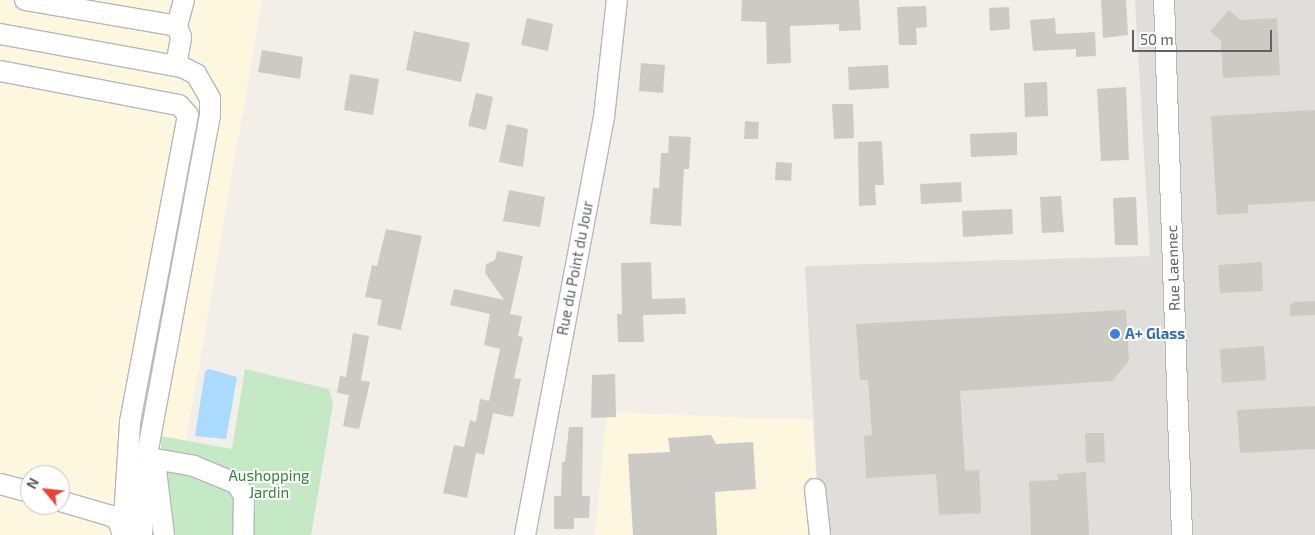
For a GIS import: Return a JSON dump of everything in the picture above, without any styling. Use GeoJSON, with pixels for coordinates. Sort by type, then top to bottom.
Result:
{"type":"FeatureCollection","features":[{"type":"Feature","properties":{"kind":"street"},"geometry":{"type":"LineString","coordinates":[[25,0],[177,26]]}},
{"type":"Feature","properties":{"kind":"street"},"geometry":{"type":"LineString","coordinates":[[176,66],[181,37],[177,26],[184,0]]}},
{"type":"Feature","properties":{"kind":"street","name":"Rue du Point du Jour"},"geometry":{"type":"LineString","coordinates":[[526,535],[604,116],[617,0]]}},
{"type":"Feature","properties":{"kind":"street","name":"Rue Laennec"},"geometry":{"type":"LineString","coordinates":[[1164,0],[1182,535]]}},
{"type":"Feature","properties":{"kind":"street"},"geometry":{"type":"LineString","coordinates":[[0,34],[176,66],[196,74],[205,84],[210,98],[210,115],[154,413],[142,535]]}},
{"type":"Feature","properties":{"kind":"street"},"geometry":{"type":"LineString","coordinates":[[2,70],[179,105],[188,115],[130,423],[123,535]]}},
{"type":"Feature","properties":{"kind":"street"},"geometry":{"type":"LineString","coordinates":[[154,413],[155,459],[164,535]]}},
{"type":"Feature","properties":{"kind":"street"},"geometry":{"type":"LineString","coordinates":[[155,459],[194,466],[237,484],[244,496],[243,535]]}},
{"type":"Feature","properties":{"kind":"street"},"geometry":{"type":"LineString","coordinates":[[0,484],[20,489]]}},
{"type":"Feature","properties":{"kind":"street"},"geometry":{"type":"LineString","coordinates":[[816,489],[820,535]]}},
{"type":"Feature","properties":{"kind":"street"},"geometry":{"type":"LineString","coordinates":[[70,504],[111,516],[118,520],[123,535]]}},
{"type":"Feature","properties":{"kind":"shaded area"},"geometry":{"type":"Polygon","coordinates":[[[0,0],[262,0],[187,436],[180,535],[0,535],[0,0]]]}},
{"type":"Feature","properties":{"kind":"shaded area"},"geometry":{"type":"Polygon","coordinates":[[[1135,0],[1315,0],[1315,535],[820,535],[805,266],[1150,256],[1135,0]]]}},
{"type":"Feature","properties":{"kind":"shaded area"},"geometry":{"type":"Polygon","coordinates":[[[607,412],[812,420],[820,535],[595,535],[607,412]]]}},
{"type":"Feature","properties":{"kind":"green space","name":"Aushopping Jardin"},"geometry":{"type":"Polygon","coordinates":[[[245,369],[329,389],[333,403],[311,535],[169,535],[161,469],[161,436],[232,449],[245,369]]]}},
{"type":"Feature","properties":{"kind":"water"},"geometry":{"type":"Polygon","coordinates":[[[209,369],[237,377],[226,439],[195,436],[205,372],[209,369]]]}},
{"type":"Feature","properties":{"kind":"building"},"geometry":{"type":"Polygon","coordinates":[[[742,0],[859,0],[861,30],[839,31],[839,24],[790,26],[791,63],[767,64],[766,22],[741,21],[742,0]]]}},
{"type":"Feature","properties":{"kind":"building"},"geometry":{"type":"Polygon","coordinates":[[[1101,0],[1126,0],[1128,35],[1103,38],[1101,0]]]}},
{"type":"Feature","properties":{"kind":"building"},"geometry":{"type":"Polygon","coordinates":[[[926,6],[927,27],[916,28],[917,45],[899,45],[897,7],[926,6]]]}},
{"type":"Feature","properties":{"kind":"building"},"geometry":{"type":"Polygon","coordinates":[[[1009,7],[1010,29],[990,31],[989,8],[1009,7]]]}},
{"type":"Feature","properties":{"kind":"building"},"geometry":{"type":"Polygon","coordinates":[[[1229,10],[1240,20],[1277,18],[1280,75],[1223,78],[1221,41],[1210,31],[1229,10]]]}},
{"type":"Feature","properties":{"kind":"building"},"geometry":{"type":"Polygon","coordinates":[[[527,18],[553,24],[548,51],[521,45],[527,18]]]}},
{"type":"Feature","properties":{"kind":"building"},"geometry":{"type":"Polygon","coordinates":[[[1055,18],[1056,34],[1095,32],[1096,56],[1076,57],[1076,49],[1033,51],[1030,20],[1055,18]]]}},
{"type":"Feature","properties":{"kind":"building"},"geometry":{"type":"Polygon","coordinates":[[[414,31],[470,43],[461,82],[406,70],[414,31]]]}},
{"type":"Feature","properties":{"kind":"building"},"geometry":{"type":"Polygon","coordinates":[[[262,50],[303,57],[300,79],[258,72],[262,50]]]}},
{"type":"Feature","properties":{"kind":"building"},"geometry":{"type":"Polygon","coordinates":[[[641,63],[665,65],[663,93],[639,91],[641,63]]]}},
{"type":"Feature","properties":{"kind":"building"},"geometry":{"type":"Polygon","coordinates":[[[888,65],[889,88],[849,90],[848,67],[888,65]]]}},
{"type":"Feature","properties":{"kind":"building"},"geometry":{"type":"Polygon","coordinates":[[[350,74],[379,79],[373,115],[344,110],[350,74]]]}},
{"type":"Feature","properties":{"kind":"building"},"geometry":{"type":"Polygon","coordinates":[[[1047,82],[1048,116],[1025,117],[1024,83],[1047,82]]]}},
{"type":"Feature","properties":{"kind":"building"},"geometry":{"type":"Polygon","coordinates":[[[1126,87],[1129,160],[1101,161],[1097,89],[1126,87]]]}},
{"type":"Feature","properties":{"kind":"building"},"geometry":{"type":"Polygon","coordinates":[[[476,93],[493,97],[486,130],[468,126],[476,93]]]}},
{"type":"Feature","properties":{"kind":"building"},"geometry":{"type":"Polygon","coordinates":[[[832,104],[853,104],[854,138],[834,139],[832,104]]]}},
{"type":"Feature","properties":{"kind":"building"},"geometry":{"type":"Polygon","coordinates":[[[1315,110],[1315,201],[1248,205],[1248,213],[1217,215],[1211,116],[1315,110]]]}},
{"type":"Feature","properties":{"kind":"building"},"geometry":{"type":"Polygon","coordinates":[[[745,121],[759,122],[758,139],[744,139],[745,121]]]}},
{"type":"Feature","properties":{"kind":"building"},"geometry":{"type":"Polygon","coordinates":[[[507,124],[528,129],[523,167],[499,162],[507,124]]]}},
{"type":"Feature","properties":{"kind":"building"},"geometry":{"type":"Polygon","coordinates":[[[1017,132],[1017,155],[971,157],[970,134],[1017,132]]]}},
{"type":"Feature","properties":{"kind":"building"},"geometry":{"type":"Polygon","coordinates":[[[669,136],[691,137],[689,169],[684,169],[681,226],[650,224],[653,188],[659,188],[661,153],[668,153],[669,136]]]}},
{"type":"Feature","properties":{"kind":"building"},"geometry":{"type":"Polygon","coordinates":[[[882,141],[884,185],[875,185],[876,205],[859,206],[858,142],[882,141]]]}},
{"type":"Feature","properties":{"kind":"building"},"geometry":{"type":"Polygon","coordinates":[[[776,162],[792,163],[791,181],[775,180],[776,162]]]}},
{"type":"Feature","properties":{"kind":"building"},"geometry":{"type":"Polygon","coordinates":[[[961,182],[962,202],[921,204],[920,184],[961,182]]]}},
{"type":"Feature","properties":{"kind":"building"},"geometry":{"type":"Polygon","coordinates":[[[509,190],[545,197],[540,227],[503,221],[509,190]]]}},
{"type":"Feature","properties":{"kind":"building"},"geometry":{"type":"Polygon","coordinates":[[[1061,196],[1064,232],[1042,233],[1040,197],[1061,196]]]}},
{"type":"Feature","properties":{"kind":"building"},"geometry":{"type":"Polygon","coordinates":[[[1136,197],[1138,245],[1115,245],[1113,198],[1136,197]]]}},
{"type":"Feature","properties":{"kind":"building"},"geometry":{"type":"Polygon","coordinates":[[[1012,209],[1013,234],[963,237],[962,211],[1012,209]]]}},
{"type":"Feature","properties":{"kind":"building"},"geometry":{"type":"Polygon","coordinates":[[[386,229],[422,236],[401,330],[377,325],[382,300],[365,297],[372,265],[377,266],[386,229]]]}},
{"type":"Feature","properties":{"kind":"building"},"geometry":{"type":"Polygon","coordinates":[[[497,251],[523,256],[510,314],[522,316],[518,336],[523,337],[514,378],[521,379],[513,417],[493,413],[484,455],[476,453],[467,498],[443,493],[454,445],[464,447],[470,420],[476,422],[480,399],[489,401],[500,349],[484,345],[490,314],[450,305],[454,289],[504,300],[485,273],[486,264],[495,260],[497,251]]]}},
{"type":"Feature","properties":{"kind":"building"},"geometry":{"type":"Polygon","coordinates":[[[651,262],[652,299],[685,298],[686,314],[643,315],[644,342],[618,342],[617,314],[622,314],[621,263],[651,262]]]}},
{"type":"Feature","properties":{"kind":"building"},"geometry":{"type":"Polygon","coordinates":[[[1262,262],[1263,291],[1220,293],[1218,265],[1262,262]]]}},
{"type":"Feature","properties":{"kind":"building"},"geometry":{"type":"Polygon","coordinates":[[[1315,301],[1315,315],[1290,316],[1290,306],[1294,302],[1315,301]]]}},
{"type":"Feature","properties":{"kind":"building"},"geometry":{"type":"Polygon","coordinates":[[[1126,310],[1129,361],[1112,381],[960,391],[965,471],[979,470],[981,513],[939,515],[936,474],[866,478],[864,436],[872,435],[868,380],[860,380],[856,324],[1126,310]]]}},
{"type":"Feature","properties":{"kind":"building"},"geometry":{"type":"Polygon","coordinates":[[[353,333],[369,336],[361,380],[370,382],[359,429],[343,426],[349,395],[337,393],[340,376],[346,377],[353,333]]]}},
{"type":"Feature","properties":{"kind":"building"},"geometry":{"type":"Polygon","coordinates":[[[1264,346],[1266,380],[1222,383],[1220,349],[1264,346]]]}},
{"type":"Feature","properties":{"kind":"building"},"geometry":{"type":"Polygon","coordinates":[[[615,374],[616,417],[591,418],[592,375],[615,374]]]}},
{"type":"Feature","properties":{"kind":"building"},"geometry":{"type":"Polygon","coordinates":[[[1315,406],[1315,449],[1240,453],[1237,410],[1315,406]]]}},
{"type":"Feature","properties":{"kind":"building"},"geometry":{"type":"Polygon","coordinates":[[[569,427],[583,427],[582,496],[590,496],[589,518],[574,518],[574,529],[554,529],[554,496],[561,496],[562,462],[565,462],[569,427]]]}},
{"type":"Feature","properties":{"kind":"building"},"geometry":{"type":"Polygon","coordinates":[[[1085,433],[1104,433],[1105,462],[1086,463],[1085,433]]]}},
{"type":"Feature","properties":{"kind":"building"},"geometry":{"type":"Polygon","coordinates":[[[711,435],[716,444],[753,442],[756,489],[715,492],[717,535],[633,535],[628,454],[670,452],[668,438],[711,435]]]}},
{"type":"Feature","properties":{"kind":"building"},"geometry":{"type":"Polygon","coordinates":[[[1086,472],[1089,535],[1031,535],[1029,481],[1058,480],[1057,474],[1086,472]]]}},
{"type":"Feature","properties":{"kind":"place","name":"A+ Glass"},"geometry":{"type":"Point","coordinates":[1115,334]}}]}
